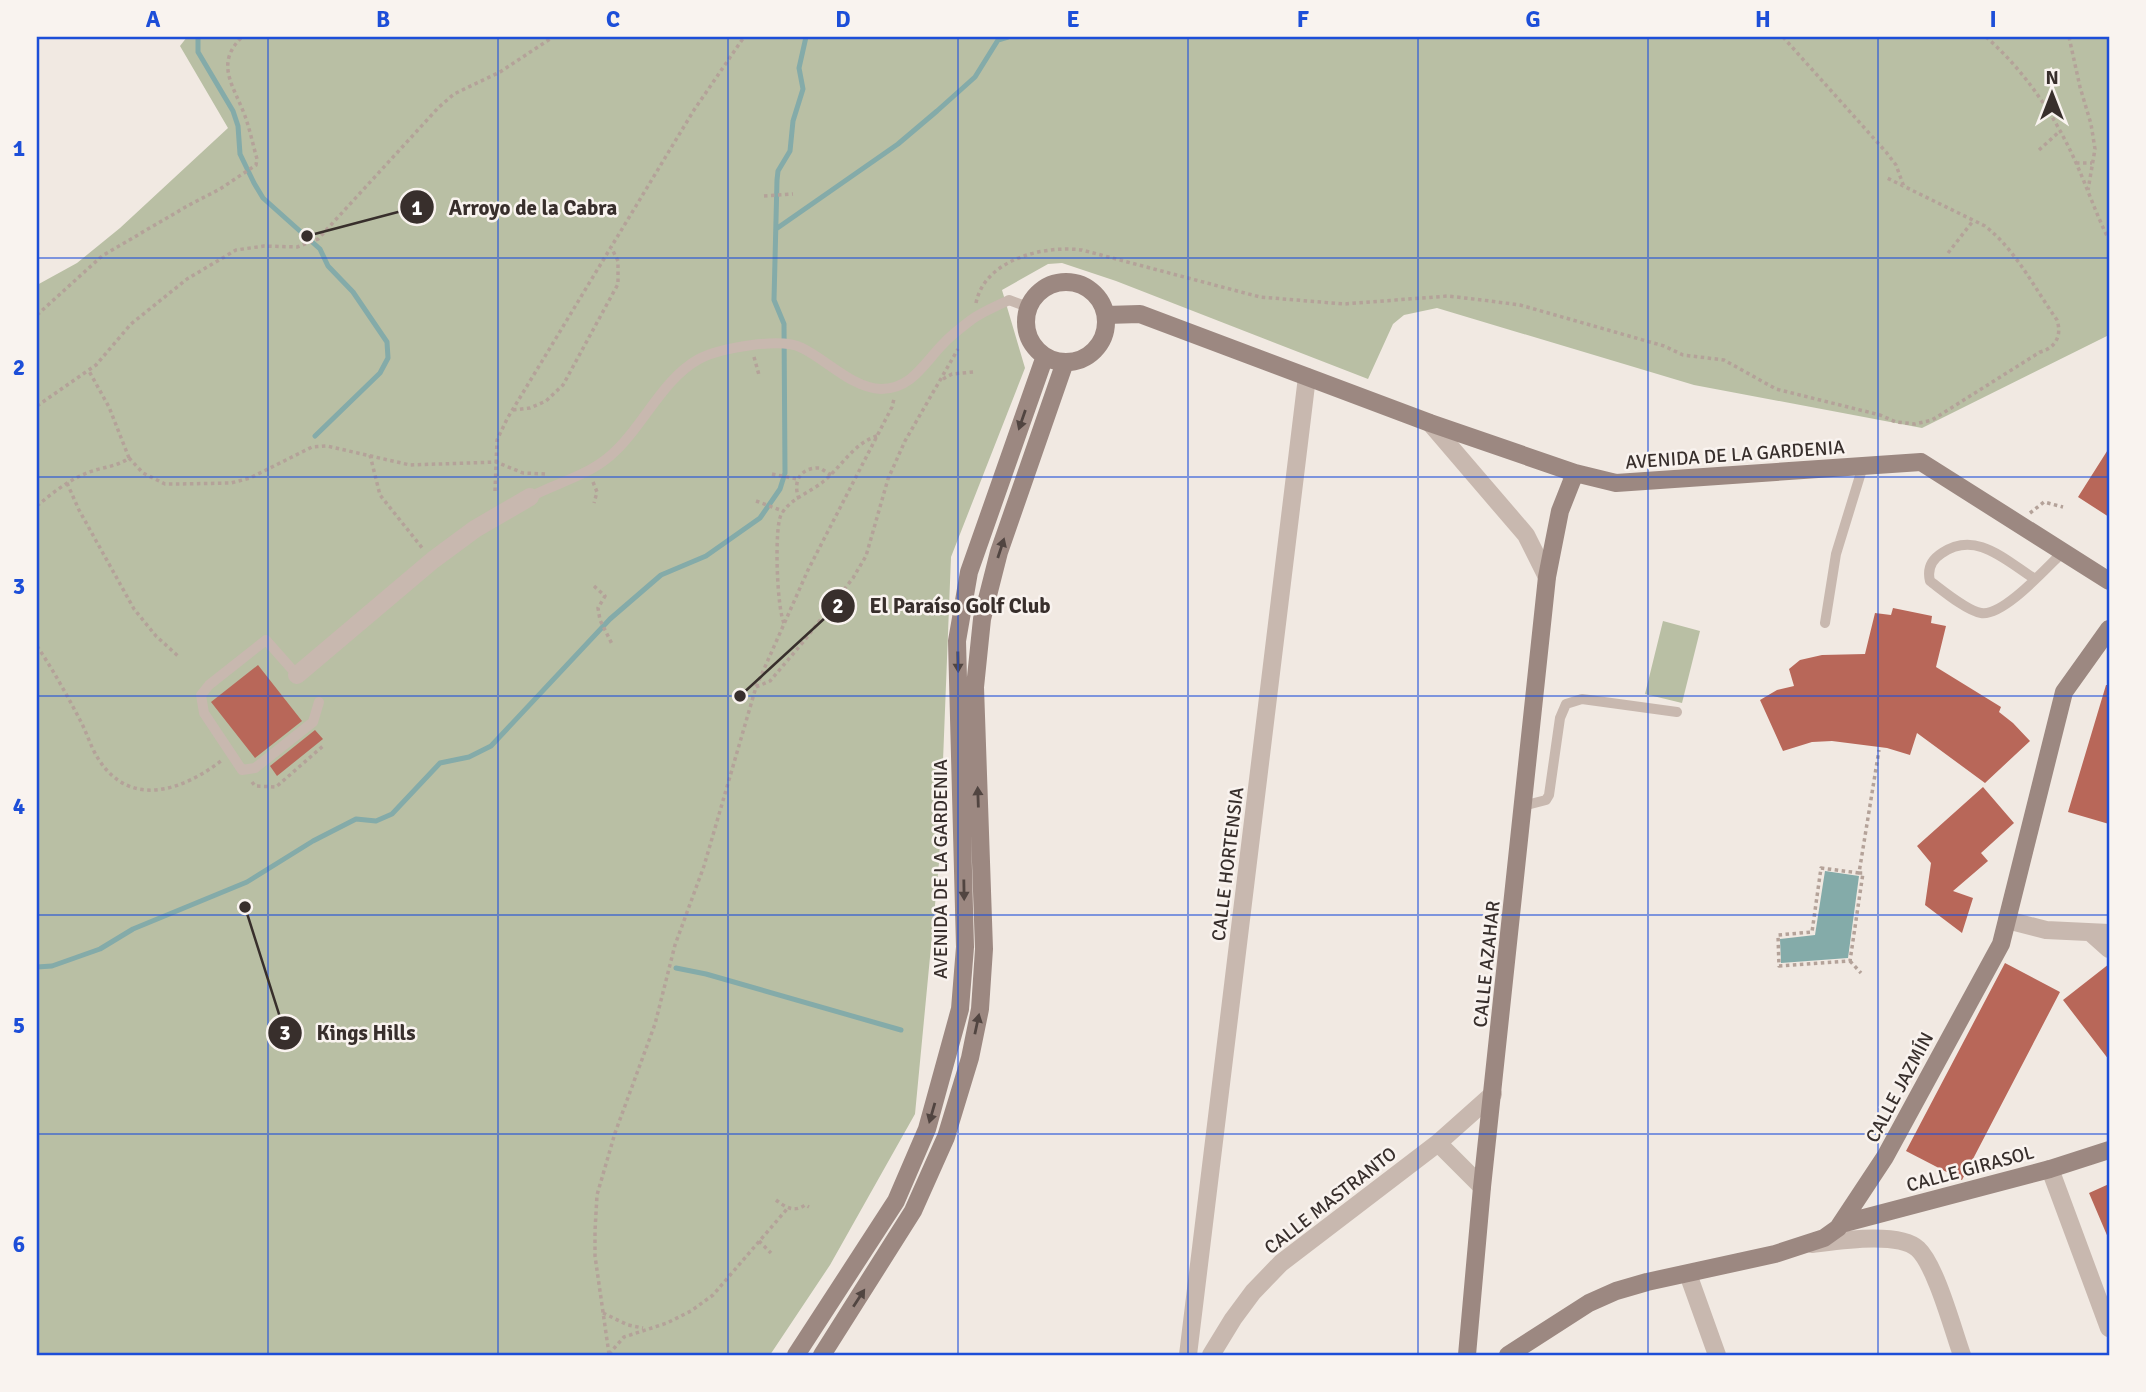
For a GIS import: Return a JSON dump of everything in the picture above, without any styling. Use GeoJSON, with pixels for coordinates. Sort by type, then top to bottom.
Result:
{"type":"FeatureCollection","features":[{"type":"Feature","properties":{"kind":"street"},"geometry":{"type":"LineString","coordinates":[[1070,281],[1094,292],[1106,315],[1102,340],[1094,351],[1084,358],[1065,362],[1045,356],[1034,347],[1028,335],[1028,307],[1045,287],[1057,282],[1070,281]]}},
{"type":"Feature","properties":{"kind":"street","name":"AVENIDA DE LA GARDENIA"},"geometry":{"type":"LineString","coordinates":[[1106,315],[1140,314],[1430,423],[1575,473],[1616,483],[1921,462],[2109,581]]}},
{"type":"Feature","properties":{"kind":"street","name":"AVENIDA DE LA GARDENIA"},"geometry":{"type":"LineString","coordinates":[[796,1355],[896,1201],[928,1129],[960,1009],[965,947],[957,641],[969,572],[1045,356]]}},
{"type":"Feature","properties":{"kind":"street","name":"AVENIDA DE LA GARDENIA"},"geometry":{"type":"LineString","coordinates":[[822,1355],[913,1211],[946,1137],[970,1058],[980,1009],[984,949],[975,687],[982,619],[999,552],[1065,362]]}},
{"type":"Feature","properties":{"kind":"street","name":"CALLE HORTENSIA"},"geometry":{"type":"LineString","coordinates":[[1188,1355],[1307,377]]}},
{"type":"Feature","properties":{"kind":"street"},"geometry":{"type":"LineString","coordinates":[[1430,423],[1526,535],[1547,577]]}},
{"type":"Feature","properties":{"kind":"street","name":"CALLE AZAHAR"},"geometry":{"type":"LineString","coordinates":[[1467,1355],[1482,1187],[1547,577],[1560,511],[1575,473]]}},
{"type":"Feature","properties":{"kind":"street"},"geometry":{"type":"LineString","coordinates":[[297,675],[432,560],[475,529],[530,497]]}},
{"type":"Feature","properties":{"kind":"street","name":"CALLE JAZMÍN"},"geometry":{"type":"LineString","coordinates":[[1508,1355],[1589,1303],[1631,1286],[1775,1254],[1828,1236],[1841,1224],[1891,1147],[2001,944],[2064,692],[2109,629]]}},
{"type":"Feature","properties":{"kind":"street"},"geometry":{"type":"LineString","coordinates":[[2007,920],[2046,930],[2109,933]]}},
{"type":"Feature","properties":{"kind":"street"},"geometry":{"type":"LineString","coordinates":[[2091,933],[2109,949]]}},
{"type":"Feature","properties":{"kind":"street","name":"CALLE MASTRANTO"},"geometry":{"type":"LineString","coordinates":[[1211,1355],[1247,1301],[1281,1264],[1438,1143],[1493,1094]]}},
{"type":"Feature","properties":{"kind":"street"},"geometry":{"type":"LineString","coordinates":[[1438,1143],[1482,1187]]}},
{"type":"Feature","properties":{"kind":"street","name":"CALLE GIRASOL"},"geometry":{"type":"LineString","coordinates":[[1841,1224],[2050,1169],[2109,1150]]}},
{"type":"Feature","properties":{"kind":"street"},"geometry":{"type":"LineString","coordinates":[[2050,1169],[2109,1328]]}},
{"type":"Feature","properties":{"kind":"street"},"geometry":{"type":"LineString","coordinates":[[1808,1244],[1856,1240],[1899,1241],[1919,1250],[1938,1288],[1962,1355]]}},
{"type":"Feature","properties":{"kind":"street"},"geometry":{"type":"LineString","coordinates":[[1688,1274],[1717,1355]]}},
{"type":"Feature","properties":{"kind":"lane"},"geometry":{"type":"LineString","coordinates":[[530,497],[582,474],[610,456],[672,382],[699,359],[770,342],[800,346],[856,381],[881,389],[901,385],[922,370],[942,344],[973,318],[1009,300],[1028,307]]}},
{"type":"Feature","properties":{"kind":"lane"},"geometry":{"type":"LineString","coordinates":[[1825,622],[1836,554],[1863,466]]}},
{"type":"Feature","properties":{"kind":"lane"},"geometry":{"type":"LineString","coordinates":[[2035,579],[1982,545],[1968,543],[1953,545],[1937,556],[1932,561],[1928,574],[1930,581],[1973,611],[1987,614],[2001,608],[2035,579],[2063,552]]}},
{"type":"Feature","properties":{"kind":"lane"},"geometry":{"type":"LineString","coordinates":[[297,675],[266,640],[209,685],[201,695],[204,713],[242,770],[256,768],[313,722],[319,702]]}},
{"type":"Feature","properties":{"kind":"lane"},"geometry":{"type":"LineString","coordinates":[[1523,806],[1539,803],[1549,795],[1560,718],[1566,705],[1582,699],[1677,712]]}},
{"type":"Feature","properties":{"kind":"path"},"geometry":{"type":"LineString","coordinates":[[37,315],[102,256],[220,190],[256,165],[257,159],[246,119],[227,77],[228,58],[234,45],[242,37]]}},
{"type":"Feature","properties":{"kind":"path"},"geometry":{"type":"LineString","coordinates":[[37,405],[96,365],[131,324],[187,279],[236,250],[264,246],[297,247],[318,239],[438,107],[454,94],[500,72],[553,37]]}},
{"type":"Feature","properties":{"kind":"path"},"geometry":{"type":"LineString","coordinates":[[495,491],[497,440],[513,410],[694,110],[744,37]]}},
{"type":"Feature","properties":{"kind":"path"},"geometry":{"type":"LineString","coordinates":[[1783,37],[1886,152],[1896,165],[1904,187]]}},
{"type":"Feature","properties":{"kind":"path"},"geometry":{"type":"LineString","coordinates":[[1986,37],[2006,54],[2025,78],[2060,131],[2109,240]]}},
{"type":"Feature","properties":{"kind":"path"},"geometry":{"type":"LineString","coordinates":[[2069,37],[2095,149],[2088,192]]}},
{"type":"Feature","properties":{"kind":"path"},"geometry":{"type":"LineString","coordinates":[[2039,150],[2060,131]]}},
{"type":"Feature","properties":{"kind":"path"},"geometry":{"type":"LineString","coordinates":[[2076,163],[2092,163]]}},
{"type":"Feature","properties":{"kind":"path"},"geometry":{"type":"LineString","coordinates":[[973,318],[982,286],[1000,268],[1022,256],[1063,247],[1260,297],[1344,304],[1448,296],[1520,305],[1664,346],[1683,355],[1724,360],[1776,389],[1880,415],[1896,422],[1915,424],[1932,420],[2047,350],[2053,346],[2059,333],[2057,320],[2003,244],[1985,226],[1888,178]]}},
{"type":"Feature","properties":{"kind":"path"},"geometry":{"type":"LineString","coordinates":[[764,197],[793,194]]}},
{"type":"Feature","properties":{"kind":"path"},"geometry":{"type":"LineString","coordinates":[[1948,253],[1973,221]]}},
{"type":"Feature","properties":{"kind":"path"},"geometry":{"type":"LineString","coordinates":[[513,410],[530,408],[546,401],[563,385],[618,285],[618,261],[611,247]]}},
{"type":"Feature","properties":{"kind":"path"},"geometry":{"type":"LineString","coordinates":[[751,345],[759,375]]}},
{"type":"Feature","properties":{"kind":"path"},"geometry":{"type":"LineString","coordinates":[[756,687],[770,681],[853,579],[866,556],[888,479],[905,441],[958,348]]}},
{"type":"Feature","properties":{"kind":"path"},"geometry":{"type":"LineString","coordinates":[[88,371],[109,407],[129,458],[143,473],[165,484],[231,483],[250,478],[312,447],[327,446],[410,465],[496,462],[523,473],[582,474],[595,486],[597,492],[594,503]]}},
{"type":"Feature","properties":{"kind":"path"},"geometry":{"type":"LineString","coordinates":[[942,380],[952,374],[973,372]]}},
{"type":"Feature","properties":{"kind":"path"},"geometry":{"type":"LineString","coordinates":[[608,1355],[595,1256],[597,1195],[615,1133],[655,1024],[675,946],[704,866],[756,687],[808,570],[892,407],[894,386]]}},
{"type":"Feature","properties":{"kind":"path"},"geometry":{"type":"LineString","coordinates":[[784,623],[780,615],[777,547],[777,527],[781,510],[831,475],[861,443],[877,436]]}},
{"type":"Feature","properties":{"kind":"path"},"geometry":{"type":"LineString","coordinates":[[370,455],[380,495],[432,560]]}},
{"type":"Feature","properties":{"kind":"path"},"geometry":{"type":"LineString","coordinates":[[37,506],[67,483],[88,472],[122,463],[129,458]]}},
{"type":"Feature","properties":{"kind":"path"},"geometry":{"type":"LineString","coordinates":[[772,474],[795,478],[813,467],[826,470],[831,475]]}},
{"type":"Feature","properties":{"kind":"path"},"geometry":{"type":"LineString","coordinates":[[795,478],[799,499]]}},
{"type":"Feature","properties":{"kind":"path"},"geometry":{"type":"LineString","coordinates":[[67,483],[134,609],[156,636],[178,656]]}},
{"type":"Feature","properties":{"kind":"path"},"geometry":{"type":"LineString","coordinates":[[756,501],[781,510]]}},
{"type":"Feature","properties":{"kind":"path"},"geometry":{"type":"LineString","coordinates":[[594,586],[605,596],[598,608],[600,620],[612,644]]}},
{"type":"Feature","properties":{"kind":"path"},"geometry":{"type":"LineString","coordinates":[[37,646],[90,738],[97,758],[111,775],[130,786],[151,790],[172,788],[197,779],[230,754]]}},
{"type":"Feature","properties":{"kind":"path"},"geometry":{"type":"LineString","coordinates":[[242,770],[255,786],[276,787],[323,746]]}},
{"type":"Feature","properties":{"kind":"path"},"geometry":{"type":"LineString","coordinates":[[1859,873],[1879,750]]}},
{"type":"Feature","properties":{"kind":"path"},"geometry":{"type":"LineString","coordinates":[[1821,868],[1863,873],[1850,961],[1779,966],[1777,935],[1812,932],[1821,868]]}},
{"type":"Feature","properties":{"kind":"path"},"geometry":{"type":"LineString","coordinates":[[1850,961],[1861,973]]}},
{"type":"Feature","properties":{"kind":"path"},"geometry":{"type":"LineString","coordinates":[[776,1200],[787,1209],[799,1209],[805,1205],[809,1207]]}},
{"type":"Feature","properties":{"kind":"path"},"geometry":{"type":"LineString","coordinates":[[608,1355],[624,1337],[667,1323],[712,1295],[787,1209]]}},
{"type":"Feature","properties":{"kind":"path"},"geometry":{"type":"LineString","coordinates":[[759,1241],[771,1253]]}},
{"type":"Feature","properties":{"kind":"path"},"geometry":{"type":"LineString","coordinates":[[603,1313],[645,1329]]}},
{"type":"Feature","properties":{"kind":"green space"},"geometry":{"type":"Polygon","coordinates":[[[187,37],[2109,37],[2109,335],[1922,428],[1694,385],[1437,308],[1404,315],[1393,324],[1368,379],[1116,281],[1062,263],[1048,264],[1002,290],[1025,368],[951,557],[939,863],[915,1114],[830,1265],[770,1355],[37,1355],[37,285],[77,263],[120,228],[228,128],[180,46],[187,37]]]}},
{"type":"Feature","properties":{"kind":"green space"},"geometry":{"type":"Polygon","coordinates":[[[1663,621],[1700,631],[1682,703],[1645,694],[1663,621]]]}},
{"type":"Feature","properties":{"kind":"water"},"geometry":{"type":"Polygon","coordinates":[[[1825,871],[1859,876],[1848,958],[1781,963],[1780,939],[1815,935],[1825,871]]]}},
{"type":"Feature","properties":{"kind":"building"},"geometry":{"type":"Polygon","coordinates":[[[2109,448],[2109,517],[2078,497],[2109,448]]]}},
{"type":"Feature","properties":{"kind":"building"},"geometry":{"type":"Polygon","coordinates":[[[1893,608],[1932,616],[1931,623],[1946,626],[1936,667],[2001,707],[1999,712],[2030,741],[1985,783],[1917,733],[1910,755],[1887,748],[1832,741],[1812,742],[1783,751],[1760,700],[1777,690],[1794,686],[1789,669],[1800,660],[1822,655],[1865,654],[1875,613],[1891,615],[1893,608]]]}},
{"type":"Feature","properties":{"kind":"building"},"geometry":{"type":"Polygon","coordinates":[[[258,665],[302,721],[255,758],[211,702],[258,665]]]}},
{"type":"Feature","properties":{"kind":"building"},"geometry":{"type":"Polygon","coordinates":[[[2106,685],[2109,685],[2109,824],[2068,812],[2106,685]]]}},
{"type":"Feature","properties":{"kind":"building"},"geometry":{"type":"Polygon","coordinates":[[[315,730],[323,739],[277,776],[270,766],[315,730]]]}},
{"type":"Feature","properties":{"kind":"building"},"geometry":{"type":"Polygon","coordinates":[[[1983,787],[2014,823],[1981,853],[1988,861],[1953,891],[1973,898],[1962,933],[1925,905],[1931,863],[1917,846],[1983,787]]]}},
{"type":"Feature","properties":{"kind":"building"},"geometry":{"type":"Polygon","coordinates":[[[2005,963],[2060,992],[1962,1180],[1906,1151],[2005,963]]]}},
{"type":"Feature","properties":{"kind":"building"},"geometry":{"type":"Polygon","coordinates":[[[2109,964],[2109,1060],[2063,1000],[2109,964]]]}},
{"type":"Feature","properties":{"kind":"building"},"geometry":{"type":"Polygon","coordinates":[[[2109,1184],[2109,1240],[2089,1193],[2109,1184]]]}},
{"type":"Feature","properties":{"kind":"waterway"},"geometry":{"type":"LineString","coordinates":[[198,37],[198,52],[233,111],[238,126],[240,154],[263,198],[320,249],[328,266],[353,292],[387,342],[388,358],[380,373],[315,436]]}},
{"type":"Feature","properties":{"kind":"waterway"},"geometry":{"type":"LineString","coordinates":[[37,967],[52,966],[100,949],[133,929],[247,882],[313,841],[356,819],[376,821],[392,814],[440,763],[469,757],[491,746],[610,619],[661,575],[706,556],[760,518],[780,489],[785,473],[784,324],[774,300],[777,180],[778,171],[790,151],[793,121],[803,89],[799,68],[806,37]]}},
{"type":"Feature","properties":{"kind":"waterway"},"geometry":{"type":"LineString","coordinates":[[776,229],[898,144],[975,77],[998,40],[1008,37]]}},
{"type":"Feature","properties":{"kind":"waterway"},"geometry":{"type":"LineString","coordinates":[[676,968],[706,974],[901,1030]]}},
{"type":"Feature","properties":{"kind":"place","name":"Arroyo de la Cabra"},"geometry":{"type":"Point","coordinates":[307,236]}},
{"type":"Feature","properties":{"kind":"place","name":"El Paraíso Golf Club"},"geometry":{"type":"Point","coordinates":[740,696]}},
{"type":"Feature","properties":{"kind":"place","name":"Kings Hills"},"geometry":{"type":"Point","coordinates":[245,907]}}]}
